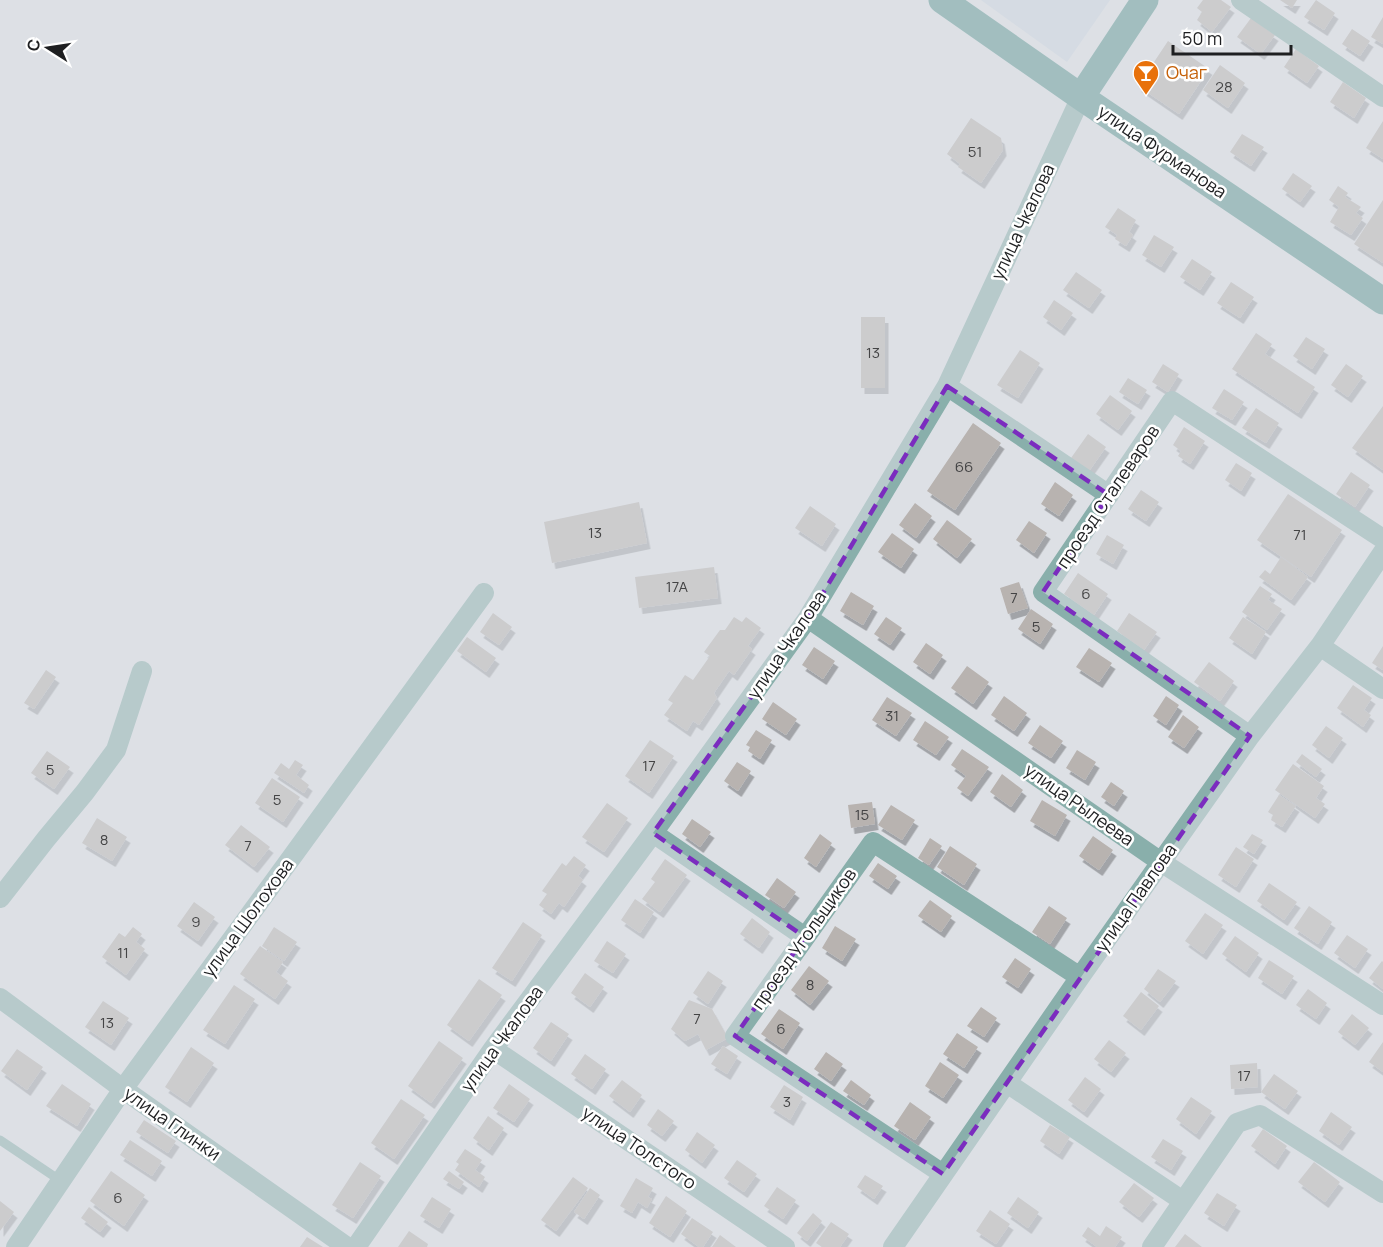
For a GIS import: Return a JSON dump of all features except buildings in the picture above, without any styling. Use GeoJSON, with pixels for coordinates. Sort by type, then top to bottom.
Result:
{"type":"FeatureCollection","features":[{"type":"Feature","properties":{"kind":"street","name":"улица Фурманова"},"geometry":{"type":"LineString","coordinates":[[942,0],[1383,301]]}},
{"type":"Feature","properties":{"kind":"street","name":"улица Чкалова"},"geometry":{"type":"LineString","coordinates":[[356,1247],[493,1049],[808,618],[947,386],[1081,97],[1145,0]]}},
{"type":"Feature","properties":{"kind":"street"},"geometry":{"type":"LineString","coordinates":[[1241,0],[1383,97]]}},
{"type":"Feature","properties":{"kind":"street"},"geometry":{"type":"LineString","coordinates":[[947,386],[1109,495]]}},
{"type":"Feature","properties":{"kind":"street","name":"проезд Сталеваров"},"geometry":{"type":"LineString","coordinates":[[1250,736],[1043,592],[1172,401],[1383,539]]}},
{"type":"Feature","properties":{"kind":"street","name":"улица Павлова"},"geometry":{"type":"LineString","coordinates":[[893,1247],[1161,862],[1250,736],[1320,646],[1383,552]]}},
{"type":"Feature","properties":{"kind":"street","name":"улица Шолохова"},"geometry":{"type":"LineString","coordinates":[[16,1247],[123,1089],[484,593]]}},
{"type":"Feature","properties":{"kind":"street","name":"улица Рылеева"},"geometry":{"type":"LineString","coordinates":[[808,618],[1161,862],[1383,1005]]}},
{"type":"Feature","properties":{"kind":"street"},"geometry":{"type":"LineString","coordinates":[[1320,646],[1383,689]]}},
{"type":"Feature","properties":{"kind":"street"},"geometry":{"type":"LineString","coordinates":[[0,898],[116,750],[142,671]]}},
{"type":"Feature","properties":{"kind":"street"},"geometry":{"type":"LineString","coordinates":[[653,833],[805,938]]}},
{"type":"Feature","properties":{"kind":"street","name":"проезд Угольщиков"},"geometry":{"type":"LineString","coordinates":[[943,1174],[735,1036],[873,842],[1080,977]]}},
{"type":"Feature","properties":{"kind":"street","name":"улица Глинки"},"geometry":{"type":"LineString","coordinates":[[0,998],[123,1089],[347,1247]]}},
{"type":"Feature","properties":{"kind":"street","name":"улица Толстого"},"geometry":{"type":"LineString","coordinates":[[493,1049],[785,1247]]}},
{"type":"Feature","properties":{"kind":"street"},"geometry":{"type":"LineString","coordinates":[[1007,1083],[1183,1201]]}},
{"type":"Feature","properties":{"kind":"street"},"geometry":{"type":"LineString","coordinates":[[1152,1247],[1237,1123],[1260,1114],[1383,1193]]}},
{"type":"Feature","properties":{"kind":"lane"},"geometry":{"type":"LineString","coordinates":[[0,1140],[61,1182]]}},
{"type":"Feature","properties":{"kind":"highlighted area"},"geometry":{"type":"Polygon","coordinates":[[[947,386],[1109,495],[1043,592],[1250,736],[943,1174],[735,1036],[805,937],[653,833],[808,618],[947,386]]]}},
{"type":"Feature","properties":{"kind":"shaded area"},"geometry":{"type":"Polygon","coordinates":[[[981,0],[1110,0],[1067,62],[981,0]]]}},
{"type":"Feature","properties":{"kind":"place","name":"Очаг"},"geometry":{"type":"Point","coordinates":[1146,96]}}]}
